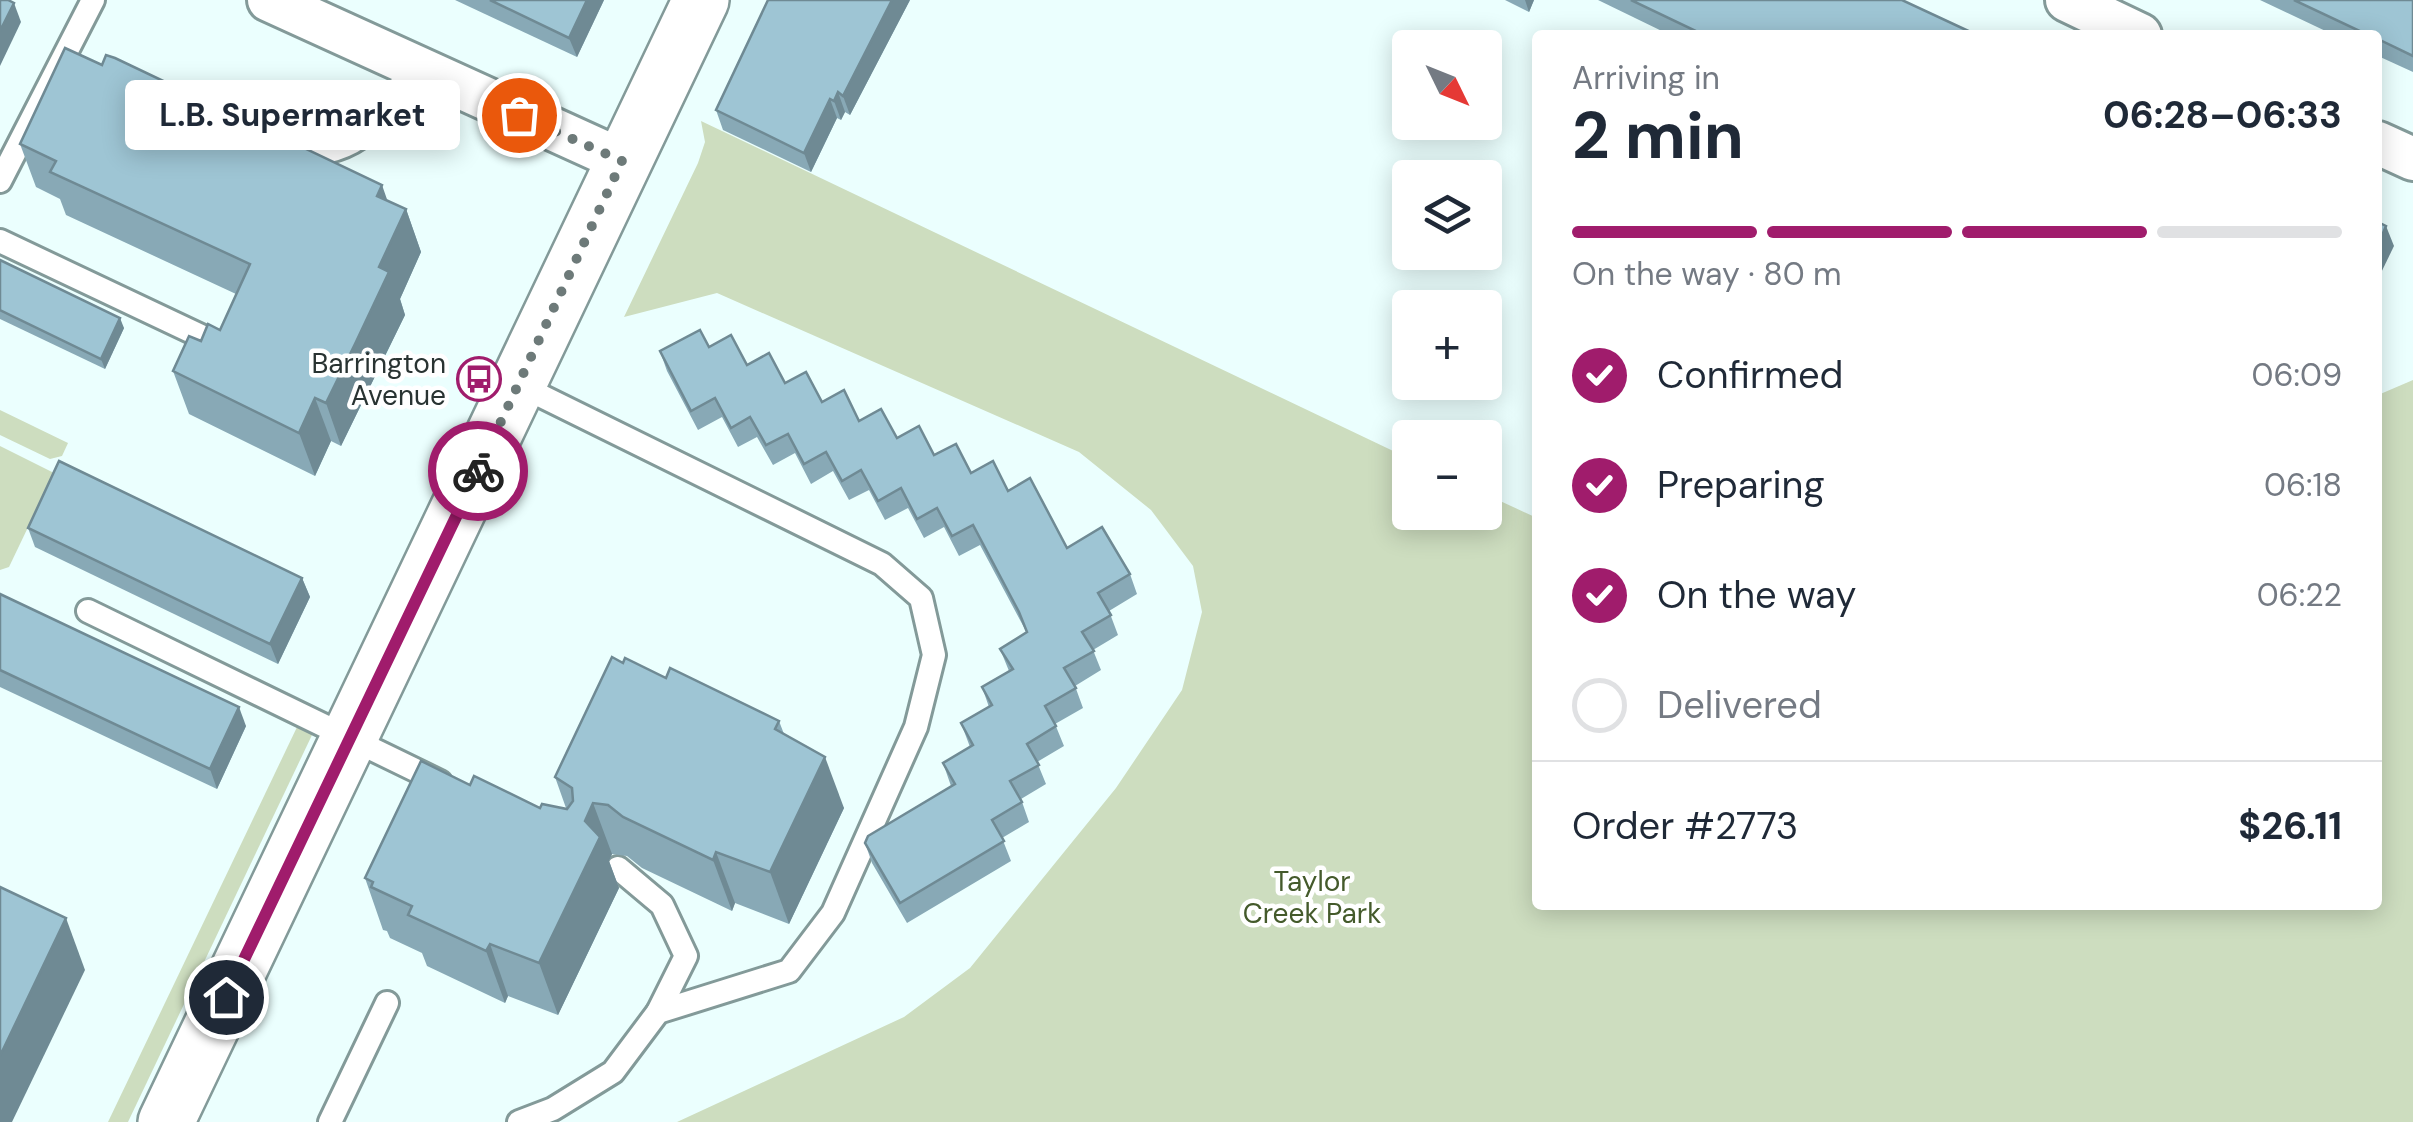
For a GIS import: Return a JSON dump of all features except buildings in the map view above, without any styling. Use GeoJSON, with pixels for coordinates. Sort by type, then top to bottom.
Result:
{"type":"FeatureCollection","features":[{"type":"Feature","properties":{"kind":"street"},"geometry":{"type":"LineString","coordinates":[[269,0],[622,161]]}},
{"type":"Feature","properties":{"kind":"street"},"geometry":{"type":"LineString","coordinates":[[166,1122],[701,0]]}},
{"type":"Feature","properties":{"kind":"street"},"geometry":{"type":"LineString","coordinates":[[2067,0],[2130,30]]}},
{"type":"Feature","properties":{"kind":"street"},"geometry":{"type":"LineString","coordinates":[[2382,145],[2413,159]]}},
{"type":"Feature","properties":{"kind":"lane"},"geometry":{"type":"LineString","coordinates":[[0,181],[74,56],[93,0]]}},
{"type":"Feature","properties":{"kind":"lane"},"geometry":{"type":"LineString","coordinates":[[271,155],[321,156],[362,138],[385,117],[410,66]]}},
{"type":"Feature","properties":{"kind":"lane"},"geometry":{"type":"LineString","coordinates":[[0,240],[205,338]]}},
{"type":"Feature","properties":{"kind":"lane"},"geometry":{"type":"LineString","coordinates":[[519,386],[882,564],[921,598],[934,656],[916,728],[833,913],[788,971],[658,1012]]}},
{"type":"Feature","properties":{"kind":"lane"},"geometry":{"type":"LineString","coordinates":[[88,611],[457,790]]}},
{"type":"Feature","properties":{"kind":"lane"},"geometry":{"type":"LineString","coordinates":[[519,1122],[553,1109],[613,1072],[658,1012],[686,956],[662,905],[618,868]]}},
{"type":"Feature","properties":{"kind":"lane"},"geometry":{"type":"LineString","coordinates":[[330,1122],[387,1003]]}},
{"type":"Feature","properties":{"kind":"green space","name":"Taylor Creek Park"},"geometry":{"type":"Polygon","coordinates":[[[701,121],[1392,450],[1392,530],[1502,530],[1502,502],[1532,516],[1532,910],[2382,910],[2382,393],[2413,380],[2413,1122],[677,1122],[904,1017],[970,968],[1116,788],[1182,690],[1202,612],[1193,566],[1151,510],[1079,452],[717,293],[624,317],[705,142],[701,121]]]}},
{"type":"Feature","properties":{"kind":"green space"},"geometry":{"type":"Polygon","coordinates":[[[0,410],[68,443],[62,456],[50,459],[0,435],[0,410]]]}},
{"type":"Feature","properties":{"kind":"green space"},"geometry":{"type":"Polygon","coordinates":[[[0,446],[54,473],[9,567],[0,570],[0,446]]]}},
{"type":"Feature","properties":{"kind":"green space"},"geometry":{"type":"Polygon","coordinates":[[[298,725],[312,735],[128,1122],[108,1122],[298,725]]]}},
{"type":"Feature","properties":{"kind":"way so far"},"geometry":{"type":"LineString","coordinates":[[478,471],[622,161],[519,115]]}},
{"type":"Feature","properties":{"kind":"place","name":"L.B. Supermarket"},"geometry":{"type":"Point","coordinates":[519,115]}},
{"type":"Feature","properties":{"kind":"place","name":"Barrington Avenue"},"geometry":{"type":"Point","coordinates":[479,379]}},
{"type":"Feature","properties":{"kind":"route"},"geometry":{"type":"LineString","coordinates":[[226,997],[478,471]]}}]}
